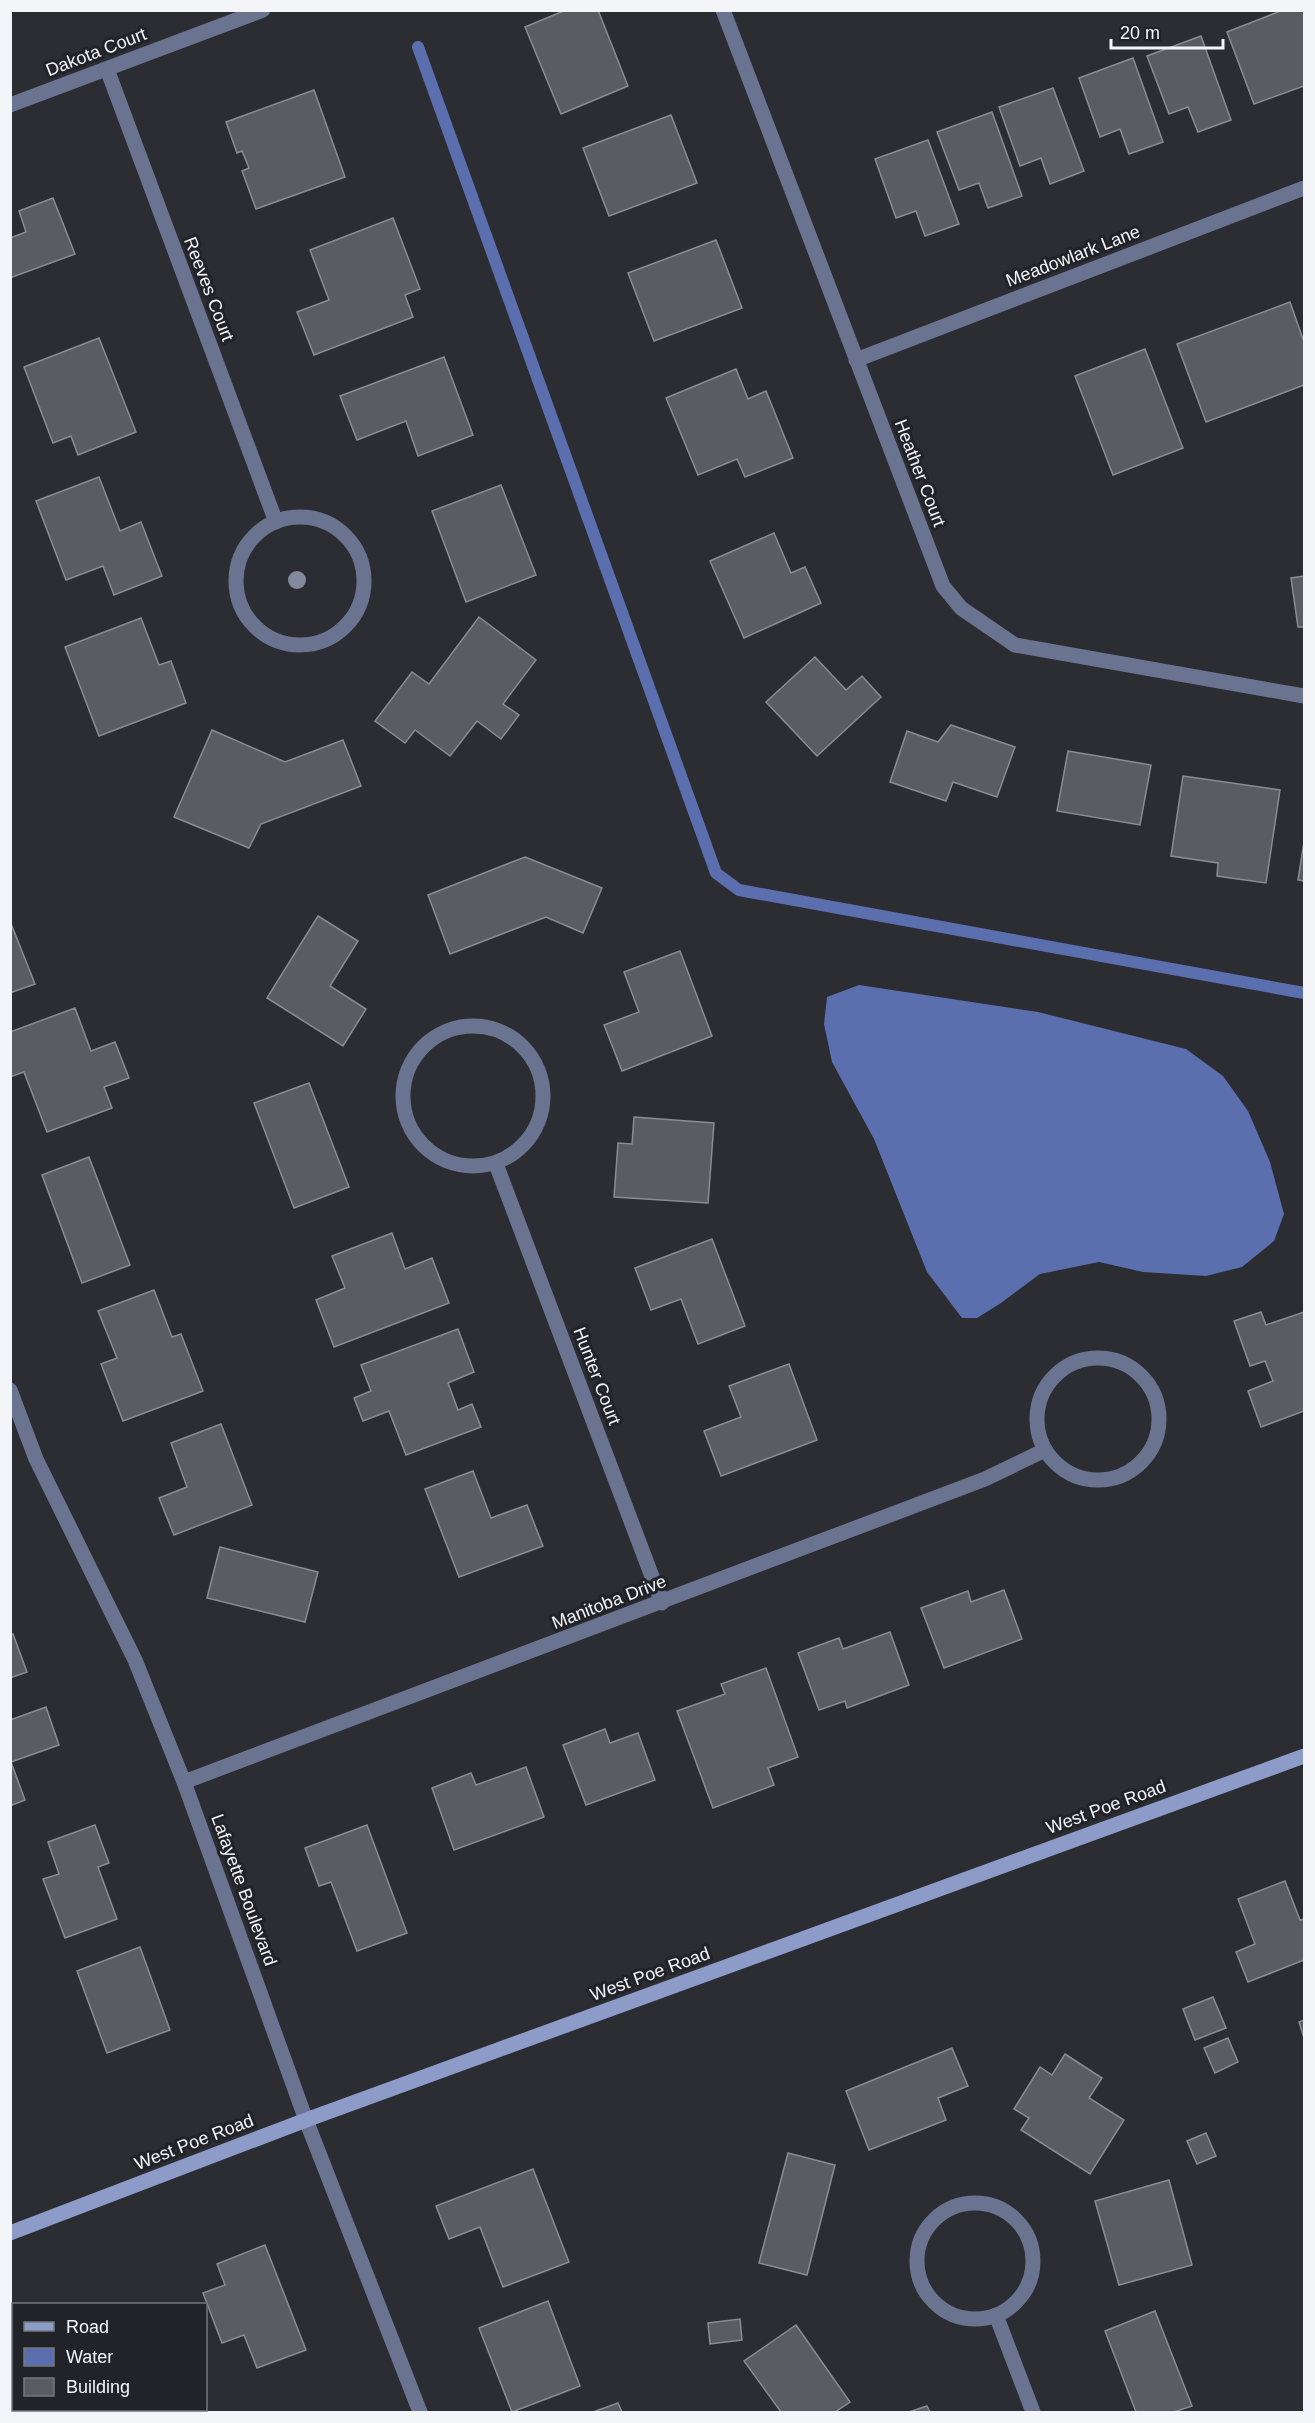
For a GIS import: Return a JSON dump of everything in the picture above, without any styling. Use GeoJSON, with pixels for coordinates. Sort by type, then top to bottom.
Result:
{"type":"FeatureCollection","features":[{"type":"Feature","properties":{"kind":"street","name":"Dakota Court"},"geometry":{"type":"LineString","coordinates":[[10,105],[263,10]]}},
{"type":"Feature","properties":{"kind":"street","name":"Heather Court"},"geometry":{"type":"LineString","coordinates":[[723,10],[943,586],[961,608],[1015,645],[1305,696]]}},
{"type":"Feature","properties":{"kind":"street","name":"Reeves Court"},"geometry":{"type":"LineString","coordinates":[[106,69],[276,522]]}},
{"type":"Feature","properties":{"kind":"street","name":"Meadowlark Lane"},"geometry":{"type":"LineString","coordinates":[[856,360],[1305,188]]}},
{"type":"Feature","properties":{"kind":"street"},"geometry":{"type":"LineString","coordinates":[[296,517],[316,518],[335,527],[350,540],[360,558],[364,578],[362,598],[353,617],[339,632],[321,641],[300,644],[278,641],[259,630],[245,614],[237,593],[237,572],[244,551],[257,534],[276,522],[296,517]]}},
{"type":"Feature","properties":{"kind":"street"},"geometry":{"type":"LineString","coordinates":[[466,1026],[489,1027],[510,1036],[528,1051],[539,1070],[544,1093],[542,1115],[532,1136],[516,1153],[496,1164],[472,1167],[449,1163],[428,1151],[413,1133],[404,1111],[403,1087],[410,1065],[424,1046],[444,1032],[466,1026]]}},
{"type":"Feature","properties":{"kind":"street","name":"Hunter Court"},"geometry":{"type":"LineString","coordinates":[[496,1164],[662,1603]]}},
{"type":"Feature","properties":{"kind":"street"},"geometry":{"type":"LineString","coordinates":[[1094,1358],[1115,1360],[1133,1369],[1148,1383],[1157,1401],[1160,1420],[1156,1440],[1147,1458],[1132,1471],[1114,1478],[1094,1481],[1075,1476],[1058,1466],[1045,1450],[1038,1431],[1038,1410],[1044,1391],[1057,1374],[1074,1363],[1094,1358]]}},
{"type":"Feature","properties":{"kind":"street","name":"Lafayette Boulevard"},"geometry":{"type":"LineString","coordinates":[[10,1390],[36,1459],[135,1660],[184,1782],[306,2120],[420,2412]]}},
{"type":"Feature","properties":{"kind":"street","name":"Manitoba Drive"},"geometry":{"type":"LineString","coordinates":[[184,1782],[985,1479],[1045,1450]]}},
{"type":"Feature","properties":{"kind":"street","name":"West Poe Road"},"geometry":{"type":"LineString","coordinates":[[10,2233],[306,2120],[1305,1756]]}},
{"type":"Feature","properties":{"kind":"street"},"geometry":{"type":"LineString","coordinates":[[972,2202],[991,2204],[1007,2211],[1021,2224],[1030,2240],[1034,2258],[1032,2276],[1024,2293],[1011,2307],[996,2316],[975,2319],[955,2316],[938,2306],[924,2290],[918,2272],[917,2251],[924,2232],[937,2216],[954,2206],[972,2202]]}},
{"type":"Feature","properties":{"kind":"street"},"geometry":{"type":"LineString","coordinates":[[996,2316],[1033,2412]]}},
{"type":"Feature","properties":{"kind":"water"},"geometry":{"type":"Polygon","coordinates":[[[859,985],[1038,1012],[1186,1049],[1223,1076],[1248,1111],[1270,1162],[1284,1214],[1274,1241],[1242,1267],[1206,1276],[1143,1272],[1099,1262],[1040,1274],[977,1318],[962,1318],[927,1272],[874,1139],[832,1062],[824,1024],[827,997],[859,985]]]}},
{"type":"Feature","properties":{"kind":"building"},"geometry":{"type":"Polygon","coordinates":[[[566,10],[598,10],[628,86],[561,114],[525,27],[566,10]]]}},
{"type":"Feature","properties":{"kind":"building"},"geometry":{"type":"Polygon","coordinates":[[[1283,10],[1304,10],[1304,86],[1254,104],[1227,32],[1283,10]]]}},
{"type":"Feature","properties":{"kind":"building"},"geometry":{"type":"Polygon","coordinates":[[[1201,36],[1231,120],[1198,132],[1188,107],[1169,114],[1147,56],[1201,36]]]}},
{"type":"Feature","properties":{"kind":"building"},"geometry":{"type":"Polygon","coordinates":[[[1133,58],[1163,142],[1129,154],[1120,129],[1100,137],[1079,78],[1133,58]]]}},
{"type":"Feature","properties":{"kind":"building"},"geometry":{"type":"Polygon","coordinates":[[[1053,88],[1084,171],[1050,184],[1041,158],[1020,166],[999,107],[1053,88]]]}},
{"type":"Feature","properties":{"kind":"building"},"geometry":{"type":"Polygon","coordinates":[[[314,90],[345,177],[256,209],[242,171],[249,168],[242,151],[237,153],[226,122],[314,90]]]}},
{"type":"Feature","properties":{"kind":"building"},"geometry":{"type":"Polygon","coordinates":[[[992,112],[1022,196],[988,208],[979,183],[959,190],[937,132],[992,112]]]}},
{"type":"Feature","properties":{"kind":"building"},"geometry":{"type":"Polygon","coordinates":[[[671,115],[697,183],[609,216],[583,148],[671,115]]]}},
{"type":"Feature","properties":{"kind":"building"},"geometry":{"type":"Polygon","coordinates":[[[928,140],[959,224],[925,236],[916,211],[896,218],[875,159],[928,140]]]}},
{"type":"Feature","properties":{"kind":"building"},"geometry":{"type":"Polygon","coordinates":[[[53,198],[75,254],[10,278],[10,238],[26,232],[19,211],[53,198]]]}},
{"type":"Feature","properties":{"kind":"building"},"geometry":{"type":"Polygon","coordinates":[[[393,218],[420,289],[405,295],[413,317],[314,355],[297,312],[329,300],[310,250],[393,218]]]}},
{"type":"Feature","properties":{"kind":"building"},"geometry":{"type":"Polygon","coordinates":[[[716,240],[742,308],[654,341],[628,273],[716,240]]]}},
{"type":"Feature","properties":{"kind":"building"},"geometry":{"type":"Polygon","coordinates":[[[1290,302],[1304,342],[1304,385],[1206,422],[1177,344],[1290,302]]]}},
{"type":"Feature","properties":{"kind":"building"},"geometry":{"type":"Polygon","coordinates":[[[99,338],[136,432],[78,455],[71,436],[53,443],[24,367],[99,338]]]}},
{"type":"Feature","properties":{"kind":"building"},"geometry":{"type":"Polygon","coordinates":[[[1145,349],[1183,448],[1113,475],[1075,376],[1145,349]]]}},
{"type":"Feature","properties":{"kind":"building"},"geometry":{"type":"Polygon","coordinates":[[[444,357],[473,435],[418,456],[406,421],[357,440],[340,396],[444,357]]]}},
{"type":"Feature","properties":{"kind":"building"},"geometry":{"type":"Polygon","coordinates":[[[736,369],[748,399],[766,391],[793,458],[745,477],[737,459],[698,475],[666,398],[736,369]]]}},
{"type":"Feature","properties":{"kind":"building"},"geometry":{"type":"Polygon","coordinates":[[[99,477],[120,531],[141,522],[162,576],[114,595],[103,566],[66,580],[36,501],[99,477]]]}},
{"type":"Feature","properties":{"kind":"building"},"geometry":{"type":"Polygon","coordinates":[[[501,485],[536,575],[466,602],[432,511],[501,485]]]}},
{"type":"Feature","properties":{"kind":"building"},"geometry":{"type":"Polygon","coordinates":[[[774,533],[791,573],[805,567],[821,603],[744,638],[710,561],[774,533]]]}},
{"type":"Feature","properties":{"kind":"building"},"geometry":{"type":"Polygon","coordinates":[[[1304,576],[1304,627],[1298,627],[1291,578],[1304,576]]]}},
{"type":"Feature","properties":{"kind":"building"},"geometry":{"type":"Polygon","coordinates":[[[479,617],[536,660],[503,704],[519,715],[501,739],[477,721],[450,756],[415,730],[405,743],[375,721],[412,672],[429,684],[479,617]]]}},
{"type":"Feature","properties":{"kind":"building"},"geometry":{"type":"Polygon","coordinates":[[[141,618],[159,665],[171,661],[186,703],[99,736],[65,647],[141,618]]]}},
{"type":"Feature","properties":{"kind":"building"},"geometry":{"type":"Polygon","coordinates":[[[815,657],[846,690],[862,676],[881,697],[817,756],[766,702],[815,657]]]}},
{"type":"Feature","properties":{"kind":"building"},"geometry":{"type":"Polygon","coordinates":[[[951,725],[1015,747],[997,797],[953,782],[946,801],[890,782],[907,731],[938,742],[951,725]]]}},
{"type":"Feature","properties":{"kind":"building"},"geometry":{"type":"Polygon","coordinates":[[[212,730],[285,762],[343,740],[361,786],[261,824],[249,848],[174,817],[212,730]]]}},
{"type":"Feature","properties":{"kind":"building"},"geometry":{"type":"Polygon","coordinates":[[[1068,751],[1151,765],[1140,825],[1057,811],[1068,751]]]}},
{"type":"Feature","properties":{"kind":"building"},"geometry":{"type":"Polygon","coordinates":[[[1183,776],[1280,790],[1266,883],[1217,876],[1218,863],[1171,856],[1183,776]]]}},
{"type":"Feature","properties":{"kind":"building"},"geometry":{"type":"Polygon","coordinates":[[[1304,842],[1304,881],[1298,880],[1304,842]]]}},
{"type":"Feature","properties":{"kind":"building"},"geometry":{"type":"Polygon","coordinates":[[[525,857],[602,888],[583,933],[546,917],[450,954],[428,895],[525,857]]]}},
{"type":"Feature","properties":{"kind":"building"},"geometry":{"type":"Polygon","coordinates":[[[318,916],[358,941],[330,986],[366,1009],[343,1046],[267,998],[318,916]]]}},
{"type":"Feature","properties":{"kind":"building"},"geometry":{"type":"Polygon","coordinates":[[[10,921],[35,984],[10,993],[10,921]]]}},
{"type":"Feature","properties":{"kind":"building"},"geometry":{"type":"Polygon","coordinates":[[[680,951],[712,1036],[622,1071],[604,1025],[639,1012],[624,972],[680,951]]]}},
{"type":"Feature","properties":{"kind":"building"},"geometry":{"type":"Polygon","coordinates":[[[75,1008],[91,1051],[115,1042],[129,1078],[104,1087],[112,1108],[47,1132],[24,1072],[10,1077],[10,1032],[75,1008]]]}},
{"type":"Feature","properties":{"kind":"building"},"geometry":{"type":"Polygon","coordinates":[[[309,1083],[349,1187],[294,1208],[254,1103],[309,1083]]]}},
{"type":"Feature","properties":{"kind":"building"},"geometry":{"type":"Polygon","coordinates":[[[634,1117],[714,1123],[708,1203],[614,1197],[618,1143],[632,1144],[634,1117]]]}},
{"type":"Feature","properties":{"kind":"building"},"geometry":{"type":"Polygon","coordinates":[[[89,1157],[130,1265],[82,1283],[42,1175],[89,1157]]]}},
{"type":"Feature","properties":{"kind":"building"},"geometry":{"type":"Polygon","coordinates":[[[392,1233],[405,1269],[432,1258],[449,1303],[334,1347],[316,1300],[345,1288],[332,1256],[392,1233]]]}},
{"type":"Feature","properties":{"kind":"building"},"geometry":{"type":"Polygon","coordinates":[[[712,1239],[745,1326],[698,1344],[681,1299],[651,1310],[635,1268],[712,1239]]]}},
{"type":"Feature","properties":{"kind":"building"},"geometry":{"type":"Polygon","coordinates":[[[154,1290],[172,1337],[181,1334],[203,1391],[123,1421],[101,1364],[117,1358],[98,1311],[154,1290]]]}},
{"type":"Feature","properties":{"kind":"building"},"geometry":{"type":"Polygon","coordinates":[[[1261,1312],[1266,1325],[1304,1312],[1304,1411],[1261,1427],[1248,1391],[1273,1381],[1265,1361],[1250,1366],[1234,1321],[1261,1312]]]}},
{"type":"Feature","properties":{"kind":"building"},"geometry":{"type":"Polygon","coordinates":[[[458,1329],[474,1372],[448,1383],[458,1410],[472,1404],[481,1427],[406,1455],[389,1411],[363,1421],[354,1398],[371,1391],[361,1365],[458,1329]]]}},
{"type":"Feature","properties":{"kind":"building"},"geometry":{"type":"Polygon","coordinates":[[[789,1364],[817,1440],[721,1476],[704,1431],[741,1417],[729,1386],[789,1364]]]}},
{"type":"Feature","properties":{"kind":"building"},"geometry":{"type":"Polygon","coordinates":[[[221,1424],[252,1505],[174,1535],[159,1498],[187,1487],[171,1443],[221,1424]]]}},
{"type":"Feature","properties":{"kind":"building"},"geometry":{"type":"Polygon","coordinates":[[[473,1471],[491,1518],[527,1505],[543,1546],[459,1577],[425,1489],[473,1471]]]}},
{"type":"Feature","properties":{"kind":"building"},"geometry":{"type":"Polygon","coordinates":[[[220,1547],[318,1572],[305,1622],[207,1598],[220,1547]]]}},
{"type":"Feature","properties":{"kind":"building"},"geometry":{"type":"Polygon","coordinates":[[[1004,1590],[1022,1639],[944,1668],[921,1608],[968,1591],[971,1602],[1004,1590]]]}},
{"type":"Feature","properties":{"kind":"building"},"geometry":{"type":"Polygon","coordinates":[[[890,1632],[909,1685],[847,1708],[845,1701],[819,1710],[798,1653],[839,1638],[843,1649],[890,1632]]]}},
{"type":"Feature","properties":{"kind":"building"},"geometry":{"type":"Polygon","coordinates":[[[13,1634],[27,1672],[10,1678],[10,1635],[13,1634]]]}},
{"type":"Feature","properties":{"kind":"building"},"geometry":{"type":"Polygon","coordinates":[[[766,1668],[798,1757],[768,1768],[774,1785],[713,1808],[677,1711],[725,1694],[721,1684],[766,1668]]]}},
{"type":"Feature","properties":{"kind":"building"},"geometry":{"type":"Polygon","coordinates":[[[46,1707],[59,1745],[11,1762],[25,1800],[10,1806],[10,1720],[46,1707]]]}},
{"type":"Feature","properties":{"kind":"building"},"geometry":{"type":"Polygon","coordinates":[[[605,1729],[610,1743],[638,1733],[655,1780],[586,1805],[563,1745],[605,1729]]]}},
{"type":"Feature","properties":{"kind":"building"},"geometry":{"type":"Polygon","coordinates":[[[526,1767],[544,1817],[454,1850],[432,1788],[471,1773],[476,1785],[526,1767]]]}},
{"type":"Feature","properties":{"kind":"building"},"geometry":{"type":"Polygon","coordinates":[[[95,1825],[109,1863],[98,1867],[117,1919],[65,1938],[43,1879],[59,1874],[48,1842],[95,1825]]]}},
{"type":"Feature","properties":{"kind":"building"},"geometry":{"type":"Polygon","coordinates":[[[367,1825],[407,1933],[357,1951],[331,1882],[319,1886],[305,1848],[367,1825]]]}},
{"type":"Feature","properties":{"kind":"building"},"geometry":{"type":"Polygon","coordinates":[[[1285,1881],[1300,1920],[1304,1919],[1304,1960],[1248,1982],[1236,1952],[1255,1944],[1238,1899],[1285,1881]]]}},
{"type":"Feature","properties":{"kind":"building"},"geometry":{"type":"Polygon","coordinates":[[[140,1947],[170,2030],[107,2053],[77,1971],[140,1947]]]}},
{"type":"Feature","properties":{"kind":"building"},"geometry":{"type":"Polygon","coordinates":[[[1213,1997],[1226,2028],[1195,2040],[1183,2009],[1213,1997]]]}},
{"type":"Feature","properties":{"kind":"building"},"geometry":{"type":"Polygon","coordinates":[[[1304,2020],[1304,2038],[1299,2022],[1304,2020]]]}},
{"type":"Feature","properties":{"kind":"building"},"geometry":{"type":"Polygon","coordinates":[[[1228,2038],[1238,2062],[1215,2073],[1204,2048],[1228,2038]]]}},
{"type":"Feature","properties":{"kind":"building"},"geometry":{"type":"Polygon","coordinates":[[[952,2048],[968,2086],[938,2098],[946,2120],[869,2150],[846,2091],[952,2048]]]}},
{"type":"Feature","properties":{"kind":"building"},"geometry":{"type":"Polygon","coordinates":[[[1065,2054],[1102,2078],[1089,2098],[1124,2120],[1090,2174],[1021,2130],[1029,2118],[1014,2109],[1040,2067],[1052,2075],[1065,2054]]]}},
{"type":"Feature","properties":{"kind":"building"},"geometry":{"type":"Polygon","coordinates":[[[1206,2133],[1216,2156],[1197,2164],[1187,2141],[1206,2133]]]}},
{"type":"Feature","properties":{"kind":"building"},"geometry":{"type":"Polygon","coordinates":[[[788,2153],[835,2165],[807,2275],[759,2263],[788,2153]]]}},
{"type":"Feature","properties":{"kind":"building"},"geometry":{"type":"Polygon","coordinates":[[[533,2169],[569,2262],[503,2287],[480,2227],[449,2239],[436,2206],[533,2169]]]}},
{"type":"Feature","properties":{"kind":"building"},"geometry":{"type":"Polygon","coordinates":[[[1169,2180],[1192,2265],[1119,2285],[1095,2201],[1169,2180]]]}},
{"type":"Feature","properties":{"kind":"building"},"geometry":{"type":"Polygon","coordinates":[[[265,2245],[306,2350],[257,2368],[244,2335],[222,2343],[203,2293],[225,2285],[217,2264],[265,2245]]]}},
{"type":"Feature","properties":{"kind":"building"},"geometry":{"type":"Polygon","coordinates":[[[548,2301],[580,2386],[512,2412],[479,2328],[548,2301]]]}},
{"type":"Feature","properties":{"kind":"building"},"geometry":{"type":"Polygon","coordinates":[[[1155,2311],[1192,2406],[1174,2412],[1136,2412],[1105,2331],[1155,2311]]]}},
{"type":"Feature","properties":{"kind":"building"},"geometry":{"type":"Polygon","coordinates":[[[740,2319],[742,2340],[710,2344],[708,2323],[740,2319]]]}},
{"type":"Feature","properties":{"kind":"building"},"geometry":{"type":"Polygon","coordinates":[[[796,2325],[850,2402],[835,2412],[781,2412],[744,2361],[796,2325]]]}},
{"type":"Feature","properties":{"kind":"building"},"geometry":{"type":"Polygon","coordinates":[[[618,2403],[622,2412],[593,2412],[618,2403]]]}},
{"type":"Feature","properties":{"kind":"building"},"geometry":{"type":"Polygon","coordinates":[[[927,2406],[930,2412],[909,2412],[927,2406]]]}},
{"type":"Feature","properties":{"kind":"waterway"},"geometry":{"type":"LineString","coordinates":[[418,47],[716,873],[739,890],[1304,993]]}}]}
